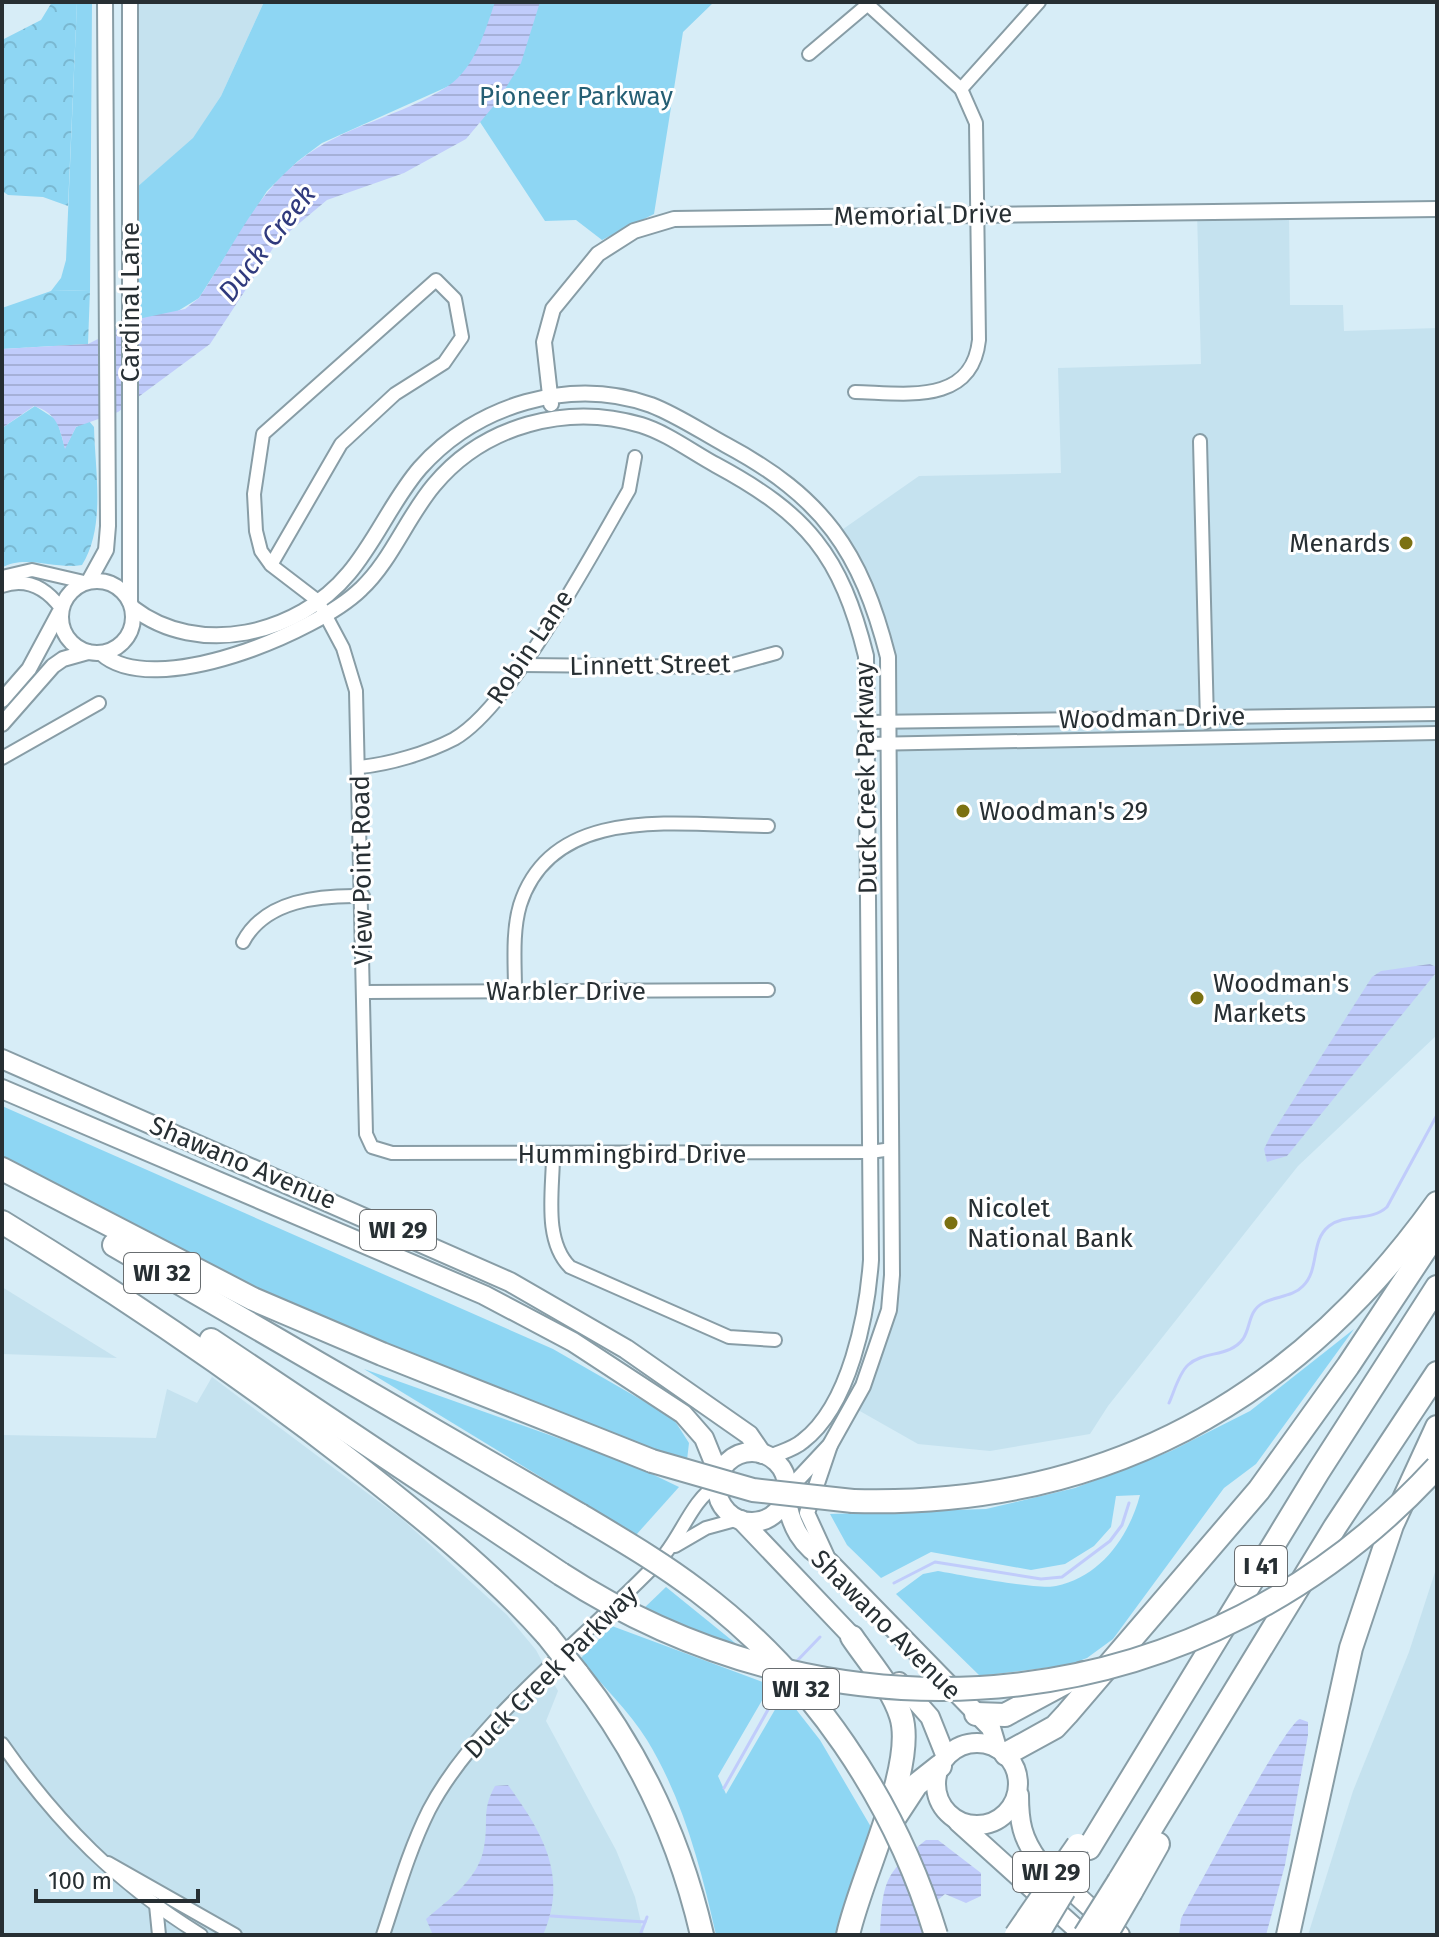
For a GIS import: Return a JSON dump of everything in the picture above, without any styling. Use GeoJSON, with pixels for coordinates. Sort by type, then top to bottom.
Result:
{"type":"FeatureCollection","features":[{"type":"Feature","properties":{"kind":"highway"},"geometry":{"type":"LineString","coordinates":[[2,1169],[266,1304],[652,1461],[753,1490],[853,1501],[950,1499],[1025,1486],[1112,1462],[1203,1420],[1270,1378],[1336,1323],[1398,1256],[1437,1203]]}},
{"type":"Feature","properties":{"kind":"highway","name":"WI 32"},"geometry":{"type":"LineString","coordinates":[[2,1181],[580,1515],[698,1591],[754,1638],[807,1695],[874,1790],[909,1859],[936,1935]]}},
{"type":"Feature","properties":{"kind":"highway"},"geometry":{"type":"LineString","coordinates":[[2,1212],[239,1359],[606,1603],[667,1633],[735,1659],[787,1673],[859,1685],[926,1690],[1026,1683],[1146,1656],[1203,1635],[1260,1607],[1340,1555],[1392,1512],[1437,1467]]}},
{"type":"Feature","properties":{"kind":"highway","name":"WI 32"},"geometry":{"type":"LineString","coordinates":[[2,1222],[175,1333],[294,1418],[436,1530],[506,1593],[547,1635],[615,1725],[649,1787],[683,1866],[702,1935]]}},
{"type":"Feature","properties":{"kind":"highway"},"geometry":{"type":"LineString","coordinates":[[1002,1751],[1055,1727],[1259,1490],[1348,1366],[1437,1232]]}},
{"type":"Feature","properties":{"kind":"highway","name":"I 41"},"geometry":{"type":"LineString","coordinates":[[1037,1935],[1084,1846],[1437,1287]]}},
{"type":"Feature","properties":{"kind":"highway","name":"I 41"},"geometry":{"type":"LineString","coordinates":[[1084,1935],[1125,1886],[1335,1527],[1437,1373]]}},
{"type":"Feature","properties":{"kind":"highway"},"geometry":{"type":"LineString","coordinates":[[1288,1935],[1351,1648],[1392,1525],[1437,1427]]}},
{"type":"Feature","properties":{"kind":"highway"},"geometry":{"type":"LineString","coordinates":[[976,1714],[994,1718],[1020,1709],[1101,1661],[1132,1636]]}},
{"type":"Feature","properties":{"kind":"highway"},"geometry":{"type":"LineString","coordinates":[[848,1935],[863,1878],[896,1785],[905,1741],[897,1705],[852,1637]]}},
{"type":"Feature","properties":{"kind":"highway"},"geometry":{"type":"LineString","coordinates":[[863,1878],[909,1794],[943,1761]]}},
{"type":"Feature","properties":{"kind":"highway"},"geometry":{"type":"LineString","coordinates":[[1016,1935],[1084,1846]]}},
{"type":"Feature","properties":{"kind":"highway"},"geometry":{"type":"LineString","coordinates":[[1106,1935],[1125,1886]]}},
{"type":"Feature","properties":{"kind":"main road","name":"Shawano Avenue"},"geometry":{"type":"LineString","coordinates":[[2,1059],[510,1282],[626,1349],[749,1435],[766,1456]]}},
{"type":"Feature","properties":{"kind":"main road","name":"Shawano Avenue"},"geometry":{"type":"LineString","coordinates":[[2,1089],[484,1295],[544,1326],[683,1414],[704,1438],[718,1480]]}},
{"type":"Feature","properties":{"kind":"main road"},"geometry":{"type":"LineString","coordinates":[[742,1454],[766,1456],[783,1472],[786,1494],[769,1518],[740,1520],[725,1509],[718,1480],[724,1466],[742,1454]]}},
{"type":"Feature","properties":{"kind":"main road","name":"Shawano Avenue"},"geometry":{"type":"LineString","coordinates":[[786,1494],[795,1531],[991,1728],[1002,1751]]}},
{"type":"Feature","properties":{"kind":"main road","name":"Shawano Avenue"},"geometry":{"type":"LineString","coordinates":[[740,1520],[924,1709],[943,1761]]}},
{"type":"Feature","properties":{"kind":"main road"},"geometry":{"type":"LineString","coordinates":[[970,1743],[1002,1751],[1014,1764],[1019,1789],[1007,1813],[983,1825],[956,1820],[947,1812],[936,1790],[943,1761],[970,1743]]}},
{"type":"Feature","properties":{"kind":"main road","name":"WI 29"},"geometry":{"type":"LineString","coordinates":[[1019,1789],[1019,1820],[1028,1846],[1038,1860],[1120,1935]]}},
{"type":"Feature","properties":{"kind":"main road","name":"WI 29"},"geometry":{"type":"LineString","coordinates":[[956,1820],[1084,1935]]}},
{"type":"Feature","properties":{"kind":"street","name":"Cardinal Lane"},"geometry":{"type":"LineString","coordinates":[[87,581],[107,542],[105,2]]}},
{"type":"Feature","properties":{"kind":"street","name":"Cardinal Lane"},"geometry":{"type":"LineString","coordinates":[[130,2],[132,605]]}},
{"type":"Feature","properties":{"kind":"street"},"geometry":{"type":"LineString","coordinates":[[961,89],[1039,2]]}},
{"type":"Feature","properties":{"kind":"street"},"geometry":{"type":"LineString","coordinates":[[809,54],[866,3],[961,89],[976,123],[977,358],[964,377],[944,390],[921,393],[855,392]]}},
{"type":"Feature","properties":{"kind":"street","name":"Memorial Drive"},"geometry":{"type":"LineString","coordinates":[[553,417],[544,342],[553,309],[598,254],[634,231],[674,219],[1437,209]]}},
{"type":"Feature","properties":{"kind":"street"},"geometry":{"type":"LineString","coordinates":[[271,565],[341,444],[395,394],[444,363],[462,337],[455,299],[436,280],[263,434],[254,494],[256,531],[261,551],[271,565],[318,601]]}},
{"type":"Feature","properties":{"kind":"street","name":"Duck Creek Parkway"},"geometry":{"type":"LineString","coordinates":[[132,605],[168,630],[216,637],[256,631],[318,601],[348,574],[420,469],[463,428],[510,405],[550,397],[608,396],[651,405],[746,456],[800,492],[847,546],[874,600],[888,657],[893,1234],[889,1310],[863,1386],[832,1440]]}},
{"type":"Feature","properties":{"kind":"street","name":"Duck Creek Parkway"},"geometry":{"type":"LineString","coordinates":[[95,653],[132,668],[171,670],[227,657],[326,614],[364,587],[434,484],[473,449],[515,428],[553,417],[607,418],[644,426],[780,503],[825,551],[852,600],[866,656],[870,1274],[854,1356],[825,1416],[802,1443],[766,1456]]}},
{"type":"Feature","properties":{"kind":"street"},"geometry":{"type":"LineString","coordinates":[[1200,441],[1207,737]]}},
{"type":"Feature","properties":{"kind":"street","name":"Robin Lane"},"geometry":{"type":"LineString","coordinates":[[360,767],[387,763],[454,739],[488,711],[522,665],[629,490],[635,457]]}},
{"type":"Feature","properties":{"kind":"street"},"geometry":{"type":"LineString","coordinates":[[2,577],[32,570],[114,584],[132,605],[130,632],[113,650],[63,659],[53,666],[2,724]]}},
{"type":"Feature","properties":{"kind":"street"},"geometry":{"type":"LineString","coordinates":[[2,586],[22,581],[37,586],[61,609],[63,632],[69,641],[95,653]]}},
{"type":"Feature","properties":{"kind":"street"},"geometry":{"type":"LineString","coordinates":[[2,700],[29,669],[73,588],[87,581]]}},
{"type":"Feature","properties":{"kind":"street","name":"View Point Road"},"geometry":{"type":"LineString","coordinates":[[318,601],[349,663],[356,691],[366,1134],[372,1147]]}},
{"type":"Feature","properties":{"kind":"street","name":"Linnett Street"},"geometry":{"type":"LineString","coordinates":[[522,665],[725,667],[750,663],[776,653]]}},
{"type":"Feature","properties":{"kind":"street"},"geometry":{"type":"LineString","coordinates":[[2,758],[99,703]]}},
{"type":"Feature","properties":{"kind":"street","name":"Woodman Drive"},"geometry":{"type":"LineString","coordinates":[[868,722],[1437,714]]}},
{"type":"Feature","properties":{"kind":"street","name":"Woodman Drive"},"geometry":{"type":"LineString","coordinates":[[868,744],[1437,733]]}},
{"type":"Feature","properties":{"kind":"street"},"geometry":{"type":"LineString","coordinates":[[515,991],[520,906],[543,865],[570,842],[610,827],[768,826]]}},
{"type":"Feature","properties":{"kind":"street"},"geometry":{"type":"LineString","coordinates":[[243,942],[259,920],[291,905],[324,897],[363,896]]}},
{"type":"Feature","properties":{"kind":"street","name":"Warbler Drive"},"geometry":{"type":"LineString","coordinates":[[365,992],[768,990]]}},
{"type":"Feature","properties":{"kind":"street","name":"Hummingbird Drive"},"geometry":{"type":"LineString","coordinates":[[372,1147],[392,1153],[553,1155],[870,1152],[892,1149]]}},
{"type":"Feature","properties":{"kind":"street"},"geometry":{"type":"LineString","coordinates":[[553,1155],[554,1235],[560,1256],[570,1267],[729,1337],[749,1341],[775,1340]]}},
{"type":"Feature","properties":{"kind":"street"},"geometry":{"type":"LineString","coordinates":[[786,1494],[832,1440]]}},
{"type":"Feature","properties":{"kind":"street"},"geometry":{"type":"LineString","coordinates":[[829,1562],[807,1513],[832,1440]]}},
{"type":"Feature","properties":{"kind":"street","name":"Duck Creek Parkway"},"geometry":{"type":"LineString","coordinates":[[383,1935],[410,1852],[430,1808],[476,1742],[672,1548],[707,1491],[718,1480]]}},
{"type":"Feature","properties":{"kind":"street","name":"Duck Creek Parkway"},"geometry":{"type":"LineString","coordinates":[[672,1548],[706,1528],[740,1520]]}},
{"type":"Feature","properties":{"kind":"street"},"geometry":{"type":"LineString","coordinates":[[2,1744],[66,1828],[112,1873],[156,1907],[201,1935]]}},
{"type":"Feature","properties":{"kind":"street"},"geometry":{"type":"LineString","coordinates":[[102,1860],[235,1935]]}},
{"type":"Feature","properties":{"kind":"street"},"geometry":{"type":"LineString","coordinates":[[155,1889],[159,1935]]}},
{"type":"Feature","properties":{"kind":"shaded area"},"geometry":{"type":"Polygon","coordinates":[[[137,2],[264,2],[221,96],[193,139],[136,188],[137,2]]]}},
{"type":"Feature","properties":{"kind":"shaded area"},"geometry":{"type":"Polygon","coordinates":[[[1289,211],[1290,305],[1343,305],[1344,331],[1437,328],[1437,1035],[1298,1166],[1108,1406],[1090,1434],[990,1451],[918,1444],[851,1406],[889,1310],[888,657],[836,534],[919,476],[1061,473],[1058,368],[1201,364],[1197,212],[1289,211]]]}},
{"type":"Feature","properties":{"kind":"shaded area"},"geometry":{"type":"Polygon","coordinates":[[[2,1287],[117,1358],[2,1354],[2,1287]]]}},
{"type":"Feature","properties":{"kind":"shaded area"},"geometry":{"type":"Polygon","coordinates":[[[212,1377],[402,1519],[507,1615],[536,1650],[558,1691],[546,1721],[616,1850],[635,1897],[644,1935],[2,1935],[2,1435],[156,1438],[167,1389],[197,1403],[212,1377]]]}},
{"type":"Feature","properties":{"kind":"shaded area"},"geometry":{"type":"Polygon","coordinates":[[[1437,1566],[1437,1935],[1308,1935],[1353,1791],[1409,1652],[1437,1566]]]}},
{"type":"Feature","properties":{"kind":"green space"},"geometry":{"type":"Polygon","coordinates":[[[52,2],[77,2],[68,206],[43,197],[8,195],[2,191],[2,40],[41,20],[52,2]]]}},
{"type":"Feature","properties":{"kind":"green space"},"geometry":{"type":"Polygon","coordinates":[[[77,2],[92,2],[90,290],[51,291],[61,278],[66,260],[77,2]]]}},
{"type":"Feature","properties":{"kind":"green space","name":"Pioneer Parkway"},"geometry":{"type":"Polygon","coordinates":[[[264,2],[714,2],[683,32],[654,214],[602,240],[576,220],[545,221],[480,122],[449,86],[322,143],[267,191],[199,298],[173,314],[138,319],[136,188],[193,138],[221,96],[264,2]]]}},
{"type":"Feature","properties":{"kind":"green space"},"geometry":{"type":"Polygon","coordinates":[[[90,290],[88,344],[2,349],[2,308],[51,291],[90,290]]]}},
{"type":"Feature","properties":{"kind":"green space"},"geometry":{"type":"Polygon","coordinates":[[[35,406],[57,420],[65,448],[76,427],[89,421],[94,427],[97,516],[94,534],[82,565],[20,562],[2,568],[2,428],[35,406]]]}},
{"type":"Feature","properties":{"kind":"green space"},"geometry":{"type":"Polygon","coordinates":[[[2,1106],[553,1349],[673,1418],[689,1443],[687,1460],[561,1414],[362,1334],[240,1280],[120,1221],[2,1158],[2,1106]]]}},
{"type":"Feature","properties":{"kind":"green space"},"geometry":{"type":"Polygon","coordinates":[[[1354,1329],[1256,1464],[1224,1488],[1113,1639],[1087,1658],[1068,1665],[980,1676],[896,1594],[923,1574],[938,1571],[1033,1586],[1056,1586],[1072,1581],[1087,1574],[1111,1552],[1129,1525],[1140,1495],[1116,1496],[1111,1527],[1094,1546],[1065,1564],[1031,1570],[931,1552],[881,1578],[847,1545],[830,1514],[986,1509],[1075,1488],[1171,1451],[1250,1411],[1354,1329]]]}},
{"type":"Feature","properties":{"kind":"green space"},"geometry":{"type":"Polygon","coordinates":[[[364,1369],[631,1464],[679,1487],[636,1535],[364,1369]]]}},
{"type":"Feature","properties":{"kind":"green space"},"geometry":{"type":"Polygon","coordinates":[[[666,1587],[745,1651],[640,1612],[666,1587]]]}},
{"type":"Feature","properties":{"kind":"green space"},"geometry":{"type":"Polygon","coordinates":[[[612,1626],[771,1685],[718,1776],[726,1794],[784,1694],[820,1740],[871,1827],[835,1935],[716,1935],[689,1834],[660,1763],[632,1719],[580,1659],[612,1626]]]}},
{"type":"Feature","properties":{"kind":"water","name":"Duck Creek"},"geometry":{"type":"Polygon","coordinates":[[[495,2],[540,2],[521,63],[497,102],[466,139],[404,173],[327,200],[277,242],[210,344],[118,412],[76,427],[65,449],[53,417],[34,406],[2,428],[2,349],[88,344],[138,319],[185,309],[199,298],[269,190],[300,160],[335,138],[431,96],[457,78],[478,48],[495,2]]]}},
{"type":"Feature","properties":{"kind":"water"},"geometry":{"type":"Polygon","coordinates":[[[1430,964],[1436,967],[1435,974],[1287,1156],[1267,1162],[1264,1149],[1271,1135],[1372,977],[1381,971],[1430,964]]]}},
{"type":"Feature","properties":{"kind":"water"},"geometry":{"type":"Polygon","coordinates":[[[1300,1719],[1308,1722],[1308,1735],[1285,1865],[1266,1935],[1179,1935],[1181,1919],[1240,1810],[1277,1748],[1300,1719]]]}},
{"type":"Feature","properties":{"kind":"water"},"geometry":{"type":"Polygon","coordinates":[[[508,1785],[531,1820],[548,1856],[553,1893],[543,1935],[433,1935],[426,1919],[470,1879],[484,1847],[491,1795],[495,1786],[508,1785]]]}},
{"type":"Feature","properties":{"kind":"water"},"geometry":{"type":"Polygon","coordinates":[[[926,1840],[938,1840],[981,1873],[981,1896],[966,1903],[945,1894],[920,1915],[924,1935],[880,1935],[888,1880],[926,1840]]]}},
{"type":"Feature","properties":{"kind":"waterway"},"geometry":{"type":"LineString","coordinates":[[1169,1403],[1188,1365],[1238,1345],[1258,1306],[1303,1286],[1312,1272],[1319,1239],[1329,1226],[1381,1212],[1387,1207],[1437,1115]]}},
{"type":"Feature","properties":{"kind":"waterway"},"geometry":{"type":"LineString","coordinates":[[894,1583],[935,1562],[1041,1579],[1062,1577],[1110,1541],[1122,1525],[1129,1503]]}},
{"type":"Feature","properties":{"kind":"waterway"},"geometry":{"type":"LineString","coordinates":[[795,1663],[820,1637]]}},
{"type":"Feature","properties":{"kind":"waterway"},"geometry":{"type":"LineString","coordinates":[[724,1788],[783,1683]]}},
{"type":"Feature","properties":{"kind":"waterway"},"geometry":{"type":"LineString","coordinates":[[551,1916],[645,1922]]}},
{"type":"Feature","properties":{"kind":"waterway"},"geometry":{"type":"LineString","coordinates":[[640,1935],[647,1917]]}},
{"type":"Feature","properties":{"kind":"place","name":"Menards"},"geometry":{"type":"Point","coordinates":[1406,543]}},
{"type":"Feature","properties":{"kind":"place","name":"Woodman's 29"},"geometry":{"type":"Point","coordinates":[963,811]}},
{"type":"Feature","properties":{"kind":"place","name":"Woodman's Markets"},"geometry":{"type":"Point","coordinates":[1197,998]}},
{"type":"Feature","properties":{"kind":"place","name":"Nicolet National Bank"},"geometry":{"type":"Point","coordinates":[951,1223]}}]}
